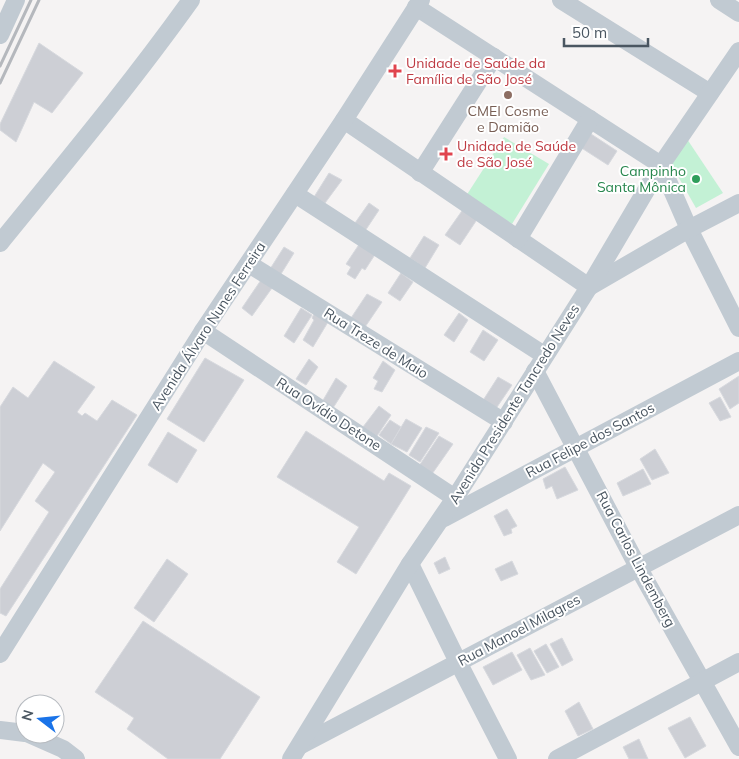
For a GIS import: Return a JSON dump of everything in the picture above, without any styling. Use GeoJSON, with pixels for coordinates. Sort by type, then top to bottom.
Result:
{"type":"FeatureCollection","features":[{"type":"Feature","properties":{"kind":"street"},"geometry":{"type":"LineString","coordinates":[[0,35],[16,0]]}},
{"type":"Feature","properties":{"kind":"street"},"geometry":{"type":"LineString","coordinates":[[0,244],[110,108],[191,0]]}},
{"type":"Feature","properties":{"kind":"street"},"geometry":{"type":"LineString","coordinates":[[561,0],[710,93]]}},
{"type":"Feature","properties":{"kind":"street"},"geometry":{"type":"LineString","coordinates":[[719,0],[739,13]]}},
{"type":"Feature","properties":{"kind":"street"},"geometry":{"type":"LineString","coordinates":[[419,3],[494,57],[661,166],[689,229],[739,328]]}},
{"type":"Feature","properties":{"kind":"street","name":"Avenida Álvaro Nunes Ferreira"},"geometry":{"type":"LineString","coordinates":[[0,654],[203,331],[344,120],[419,3]]}},
{"type":"Feature","properties":{"kind":"street"},"geometry":{"type":"LineString","coordinates":[[420,173],[494,57]]}},
{"type":"Feature","properties":{"kind":"street","name":"Avenida Presidente Tancredo Neves"},"geometry":{"type":"LineString","coordinates":[[296,752],[410,564],[441,520],[504,422],[544,355],[589,287],[661,166],[710,93],[737,57]]}},
{"type":"Feature","properties":{"kind":"street"},"geometry":{"type":"LineString","coordinates":[[518,239],[590,119]]}},
{"type":"Feature","properties":{"kind":"street"},"geometry":{"type":"LineString","coordinates":[[344,120],[589,287],[689,229],[739,203]]}},
{"type":"Feature","properties":{"kind":"street"},"geometry":{"type":"LineString","coordinates":[[295,194],[544,355]]}},
{"type":"Feature","properties":{"kind":"street","name":"Rua Treze de Maio"},"geometry":{"type":"LineString","coordinates":[[249,264],[504,422]]}},
{"type":"Feature","properties":{"kind":"street","name":"Rua Ovídio Detone"},"geometry":{"type":"LineString","coordinates":[[203,331],[455,498]]}},
{"type":"Feature","properties":{"kind":"street","name":"Rua Felipe dos Santos"},"geometry":{"type":"LineString","coordinates":[[441,520],[739,361]]}},
{"type":"Feature","properties":{"kind":"street","name":"Rua Carlos Lindemberg"},"geometry":{"type":"LineString","coordinates":[[535,371],[638,567],[739,747]]}},
{"type":"Feature","properties":{"kind":"street","name":"Rua Manoel Milagres"},"geometry":{"type":"LineString","coordinates":[[296,752],[458,662],[739,515]]}},
{"type":"Feature","properties":{"kind":"street"},"geometry":{"type":"LineString","coordinates":[[410,564],[508,759]]}},
{"type":"Feature","properties":{"kind":"street"},"geometry":{"type":"LineString","coordinates":[[557,759],[739,662]]}},
{"type":"Feature","properties":{"kind":"street"},"geometry":{"type":"LineString","coordinates":[[0,730],[15,731]]}},
{"type":"Feature","properties":{"kind":"street"},"geometry":{"type":"LineString","coordinates":[[52,744],[63,749],[76,759]]}},
{"type":"Feature","properties":{"kind":"green space"},"geometry":{"type":"Polygon","coordinates":[[[504,137],[549,164],[512,224],[466,196],[504,137]]]}},
{"type":"Feature","properties":{"kind":"green space","name":"Campinho Santa Mônica"},"geometry":{"type":"Polygon","coordinates":[[[687,139],[723,193],[696,208],[671,164],[687,139]]]}},
{"type":"Feature","properties":{"kind":"building"},"geometry":{"type":"Polygon","coordinates":[[[39,43],[83,73],[52,113],[34,102],[16,142],[0,130],[0,124],[39,43]]]}},
{"type":"Feature","properties":{"kind":"building"},"geometry":{"type":"Polygon","coordinates":[[[591,134],[617,151],[608,165],[580,147],[591,134]]]}},
{"type":"Feature","properties":{"kind":"building"},"geometry":{"type":"Polygon","coordinates":[[[329,173],[342,180],[325,203],[314,197],[329,173]]]}},
{"type":"Feature","properties":{"kind":"building"},"geometry":{"type":"Polygon","coordinates":[[[369,203],[379,210],[365,231],[355,223],[369,203]]]}},
{"type":"Feature","properties":{"kind":"building"},"geometry":{"type":"Polygon","coordinates":[[[464,208],[478,218],[460,245],[445,235],[464,208]]]}},
{"type":"Feature","properties":{"kind":"building"},"geometry":{"type":"Polygon","coordinates":[[[424,236],[439,245],[425,268],[410,258],[424,236]]]}},
{"type":"Feature","properties":{"kind":"building"},"geometry":{"type":"Polygon","coordinates":[[[360,243],[376,253],[365,270],[362,268],[355,279],[347,274],[351,267],[346,264],[360,243]]]}},
{"type":"Feature","properties":{"kind":"building"},"geometry":{"type":"Polygon","coordinates":[[[284,247],[294,253],[281,274],[270,269],[284,247]]]}},
{"type":"Feature","properties":{"kind":"building"},"geometry":{"type":"Polygon","coordinates":[[[401,273],[413,282],[400,301],[388,293],[401,273]]]}},
{"type":"Feature","properties":{"kind":"building"},"geometry":{"type":"Polygon","coordinates":[[[261,280],[272,288],[252,316],[242,308],[261,280]]]}},
{"type":"Feature","properties":{"kind":"building"},"geometry":{"type":"Polygon","coordinates":[[[367,294],[382,302],[363,330],[349,321],[367,294]]]}},
{"type":"Feature","properties":{"kind":"building"},"geometry":{"type":"Polygon","coordinates":[[[301,308],[312,315],[294,343],[284,336],[301,308]]]}},
{"type":"Feature","properties":{"kind":"building"},"geometry":{"type":"Polygon","coordinates":[[[459,313],[468,320],[454,342],[444,335],[459,313]]]}},
{"type":"Feature","properties":{"kind":"building"},"geometry":{"type":"Polygon","coordinates":[[[314,314],[328,322],[313,347],[303,340],[314,320],[312,318],[314,314]]]}},
{"type":"Feature","properties":{"kind":"building"},"geometry":{"type":"Polygon","coordinates":[[[483,330],[498,340],[484,361],[470,352],[483,330]]]}},
{"type":"Feature","properties":{"kind":"building"},"geometry":{"type":"Polygon","coordinates":[[[205,358],[244,380],[204,442],[167,419],[205,358]]]}},
{"type":"Feature","properties":{"kind":"building"},"geometry":{"type":"Polygon","coordinates":[[[309,359],[318,367],[306,385],[296,379],[309,359]]]}},
{"type":"Feature","properties":{"kind":"building"},"geometry":{"type":"Polygon","coordinates":[[[54,361],[95,387],[77,412],[82,416],[85,413],[97,421],[112,400],[137,415],[6,616],[0,613],[0,589],[49,512],[35,501],[55,472],[43,463],[0,531],[0,407],[13,387],[28,398],[54,361]]]}},
{"type":"Feature","properties":{"kind":"building"},"geometry":{"type":"Polygon","coordinates":[[[383,361],[395,370],[382,392],[374,389],[378,381],[373,378],[383,361]]]}},
{"type":"Feature","properties":{"kind":"building"},"geometry":{"type":"Polygon","coordinates":[[[739,376],[739,403],[730,409],[719,389],[739,376]]]}},
{"type":"Feature","properties":{"kind":"building"},"geometry":{"type":"Polygon","coordinates":[[[498,377],[512,385],[495,410],[482,402],[498,377]]]}},
{"type":"Feature","properties":{"kind":"building"},"geometry":{"type":"Polygon","coordinates":[[[336,378],[347,386],[333,408],[322,402],[336,378]]]}},
{"type":"Feature","properties":{"kind":"building"},"geometry":{"type":"Polygon","coordinates":[[[720,397],[731,417],[720,421],[709,403],[720,397]]]}},
{"type":"Feature","properties":{"kind":"building"},"geometry":{"type":"Polygon","coordinates":[[[379,406],[391,415],[377,436],[363,427],[379,406]]]}},
{"type":"Feature","properties":{"kind":"building"},"geometry":{"type":"Polygon","coordinates":[[[406,419],[422,428],[407,452],[391,444],[406,419]]]}},
{"type":"Feature","properties":{"kind":"building"},"geometry":{"type":"Polygon","coordinates":[[[390,420],[401,427],[391,444],[379,435],[390,420]]]}},
{"type":"Feature","properties":{"kind":"building"},"geometry":{"type":"Polygon","coordinates":[[[426,427],[439,433],[420,462],[409,455],[426,427]]]}},
{"type":"Feature","properties":{"kind":"building"},"geometry":{"type":"Polygon","coordinates":[[[306,431],[384,481],[389,473],[411,486],[356,574],[337,562],[359,527],[277,477],[306,431]]]}},
{"type":"Feature","properties":{"kind":"building"},"geometry":{"type":"Polygon","coordinates":[[[168,432],[197,450],[177,483],[148,465],[168,432]]]}},
{"type":"Feature","properties":{"kind":"building"},"geometry":{"type":"Polygon","coordinates":[[[439,436],[453,444],[432,474],[419,466],[439,436]]]}},
{"type":"Feature","properties":{"kind":"building"},"geometry":{"type":"Polygon","coordinates":[[[655,449],[669,473],[652,480],[640,459],[655,449]]]}},
{"type":"Feature","properties":{"kind":"building"},"geometry":{"type":"Polygon","coordinates":[[[565,467],[578,490],[557,499],[552,486],[546,489],[543,479],[565,467]]]}},
{"type":"Feature","properties":{"kind":"building"},"geometry":{"type":"Polygon","coordinates":[[[643,469],[651,484],[623,496],[617,483],[643,469]]]}},
{"type":"Feature","properties":{"kind":"building"},"geometry":{"type":"Polygon","coordinates":[[[507,509],[517,526],[511,529],[512,533],[504,536],[494,516],[507,509]]]}},
{"type":"Feature","properties":{"kind":"building"},"geometry":{"type":"Polygon","coordinates":[[[445,557],[450,569],[439,574],[434,563],[445,557]]]}},
{"type":"Feature","properties":{"kind":"building"},"geometry":{"type":"Polygon","coordinates":[[[167,559],[188,574],[154,622],[134,608],[167,559]]]}},
{"type":"Feature","properties":{"kind":"building"},"geometry":{"type":"Polygon","coordinates":[[[512,561],[518,574],[501,581],[495,569],[512,561]]]}},
{"type":"Feature","properties":{"kind":"building"},"geometry":{"type":"Polygon","coordinates":[[[143,621],[260,697],[220,759],[168,759],[127,729],[134,718],[95,692],[143,621]]]}},
{"type":"Feature","properties":{"kind":"building"},"geometry":{"type":"Polygon","coordinates":[[[562,638],[573,660],[562,666],[550,644],[562,638]]]}},
{"type":"Feature","properties":{"kind":"building"},"geometry":{"type":"Polygon","coordinates":[[[546,644],[559,667],[547,673],[534,651],[546,644]]]}},
{"type":"Feature","properties":{"kind":"building"},"geometry":{"type":"Polygon","coordinates":[[[530,648],[545,675],[531,680],[517,655],[530,648]]]}},
{"type":"Feature","properties":{"kind":"building"},"geometry":{"type":"Polygon","coordinates":[[[512,652],[522,670],[493,685],[483,667],[512,652]]]}},
{"type":"Feature","properties":{"kind":"building"},"geometry":{"type":"Polygon","coordinates":[[[579,702],[593,729],[578,736],[565,711],[579,702]]]}},
{"type":"Feature","properties":{"kind":"building"},"geometry":{"type":"Polygon","coordinates":[[[690,717],[706,746],[685,758],[668,728],[690,717]]]}},
{"type":"Feature","properties":{"kind":"building"},"geometry":{"type":"Polygon","coordinates":[[[639,739],[648,759],[629,759],[623,747],[639,739]]]}},
{"type":"Feature","properties":{"kind":"railway"},"geometry":{"type":"LineString","coordinates":[[0,66],[31,0]]}},
{"type":"Feature","properties":{"kind":"railway"},"geometry":{"type":"LineString","coordinates":[[0,83],[39,0]]}},
{"type":"Feature","properties":{"kind":"place","name":"Unidade de Saúde da Família de São José"},"geometry":{"type":"Point","coordinates":[395,71]}},
{"type":"Feature","properties":{"kind":"place","name":"CMEI Cosme e Damião"},"geometry":{"type":"Point","coordinates":[508,95]}},
{"type":"Feature","properties":{"kind":"place","name":"Unidade de Saúde de São José"},"geometry":{"type":"Point","coordinates":[446,154]}},
{"type":"Feature","properties":{"kind":"place","name":"Campinho Santa Mônica"},"geometry":{"type":"Point","coordinates":[696,179]}}]}
